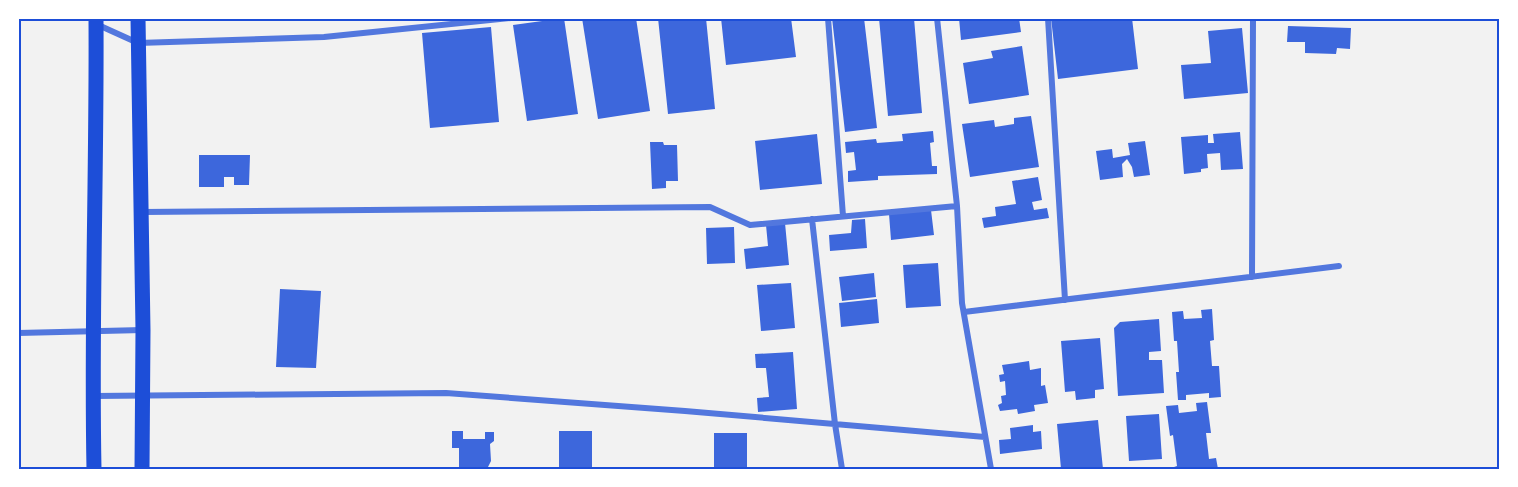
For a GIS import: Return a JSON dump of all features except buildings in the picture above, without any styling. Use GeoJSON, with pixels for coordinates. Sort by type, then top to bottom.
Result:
{"type":"FeatureCollection","features":[{"type":"Feature","properties":{"kind":"main road"},"geometry":{"type":"LineString","coordinates":[[138,18],[144,395],[142,469]]}},
{"type":"Feature","properties":{"kind":"main road"},"geometry":{"type":"LineString","coordinates":[[94,469],[96,21]]}},
{"type":"Feature","properties":{"kind":"street"},"geometry":{"type":"LineString","coordinates":[[96,21],[138,43],[324,37],[461,21],[511,18]]}},
{"type":"Feature","properties":{"kind":"street"},"geometry":{"type":"LineString","coordinates":[[828,18],[843,216]]}},
{"type":"Feature","properties":{"kind":"street"},"geometry":{"type":"LineString","coordinates":[[937,18],[957,206],[964,312],[991,469]]}},
{"type":"Feature","properties":{"kind":"street"},"geometry":{"type":"LineString","coordinates":[[1048,18],[1065,300]]}},
{"type":"Feature","properties":{"kind":"street"},"geometry":{"type":"LineString","coordinates":[[1251,277],[1253,18]]}},
{"type":"Feature","properties":{"kind":"street"},"geometry":{"type":"LineString","coordinates":[[142,212],[711,207],[750,225],[957,206]]}},
{"type":"Feature","properties":{"kind":"street"},"geometry":{"type":"LineString","coordinates":[[812,219],[842,469]]}},
{"type":"Feature","properties":{"kind":"street"},"geometry":{"type":"LineString","coordinates":[[964,312],[1339,266]]}},
{"type":"Feature","properties":{"kind":"street"},"geometry":{"type":"LineString","coordinates":[[18,333],[143,330]]}},
{"type":"Feature","properties":{"kind":"street"},"geometry":{"type":"LineString","coordinates":[[93,396],[446,393],[986,437]]}}]}
